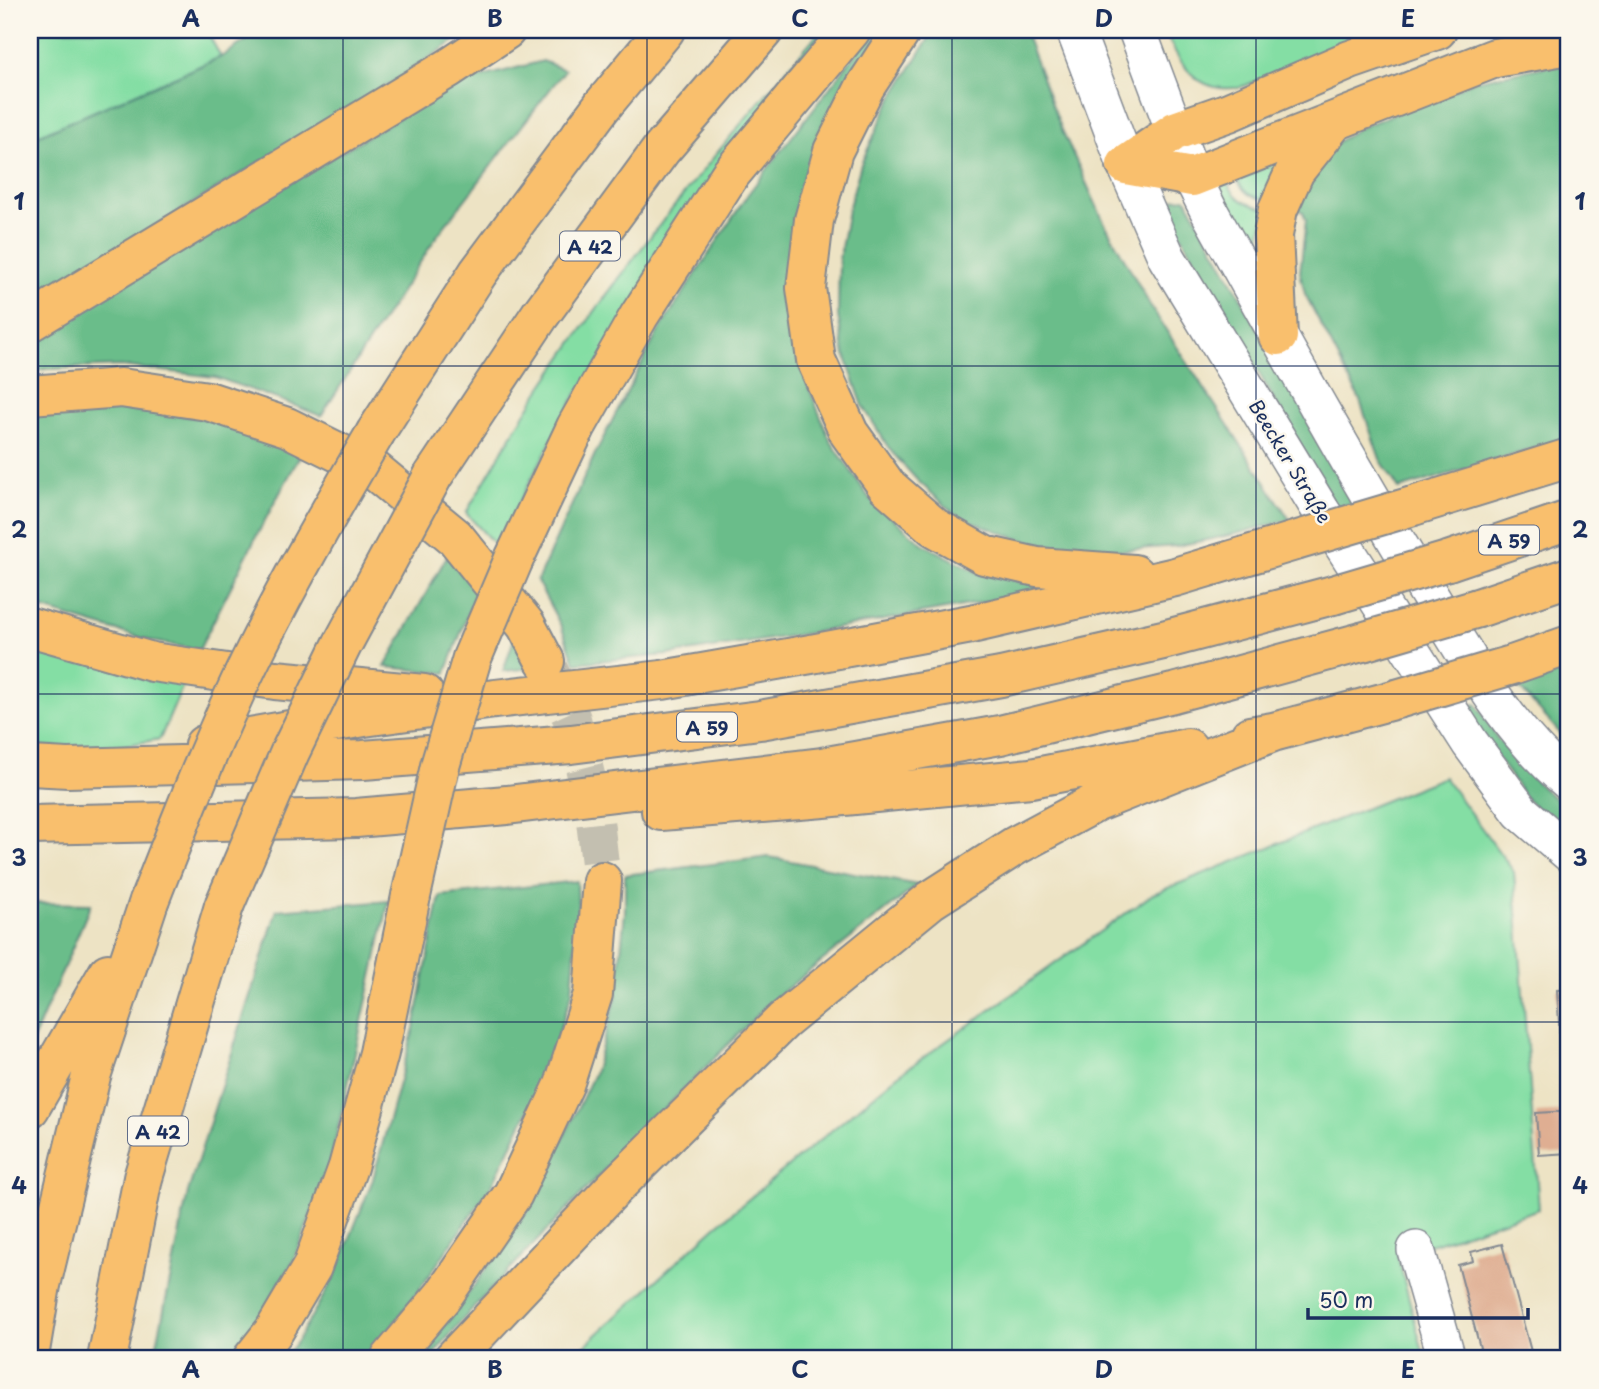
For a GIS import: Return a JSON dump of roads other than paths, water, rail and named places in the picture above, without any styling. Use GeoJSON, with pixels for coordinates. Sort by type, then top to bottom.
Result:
{"type":"FeatureCollection","features":[{"type":"Feature","properties":{"kind":"highway"},"geometry":{"type":"LineString","coordinates":[[30,322],[449,68],[506,30]]}},
{"type":"Feature","properties":{"kind":"highway"},"geometry":{"type":"LineString","coordinates":[[30,1351],[41,1285],[91,1076],[149,901],[189,798],[255,652],[312,542],[376,432],[478,273],[603,106],[665,30]]}},
{"type":"Feature","properties":{"kind":"highway","name":"A 42"},"geometry":{"type":"LineString","coordinates":[[107,1359],[143,1178],[224,906],[296,740],[342,645],[433,476],[540,315],[653,161],[764,30]]}},
{"type":"Feature","properties":{"kind":"highway"},"geometry":{"type":"LineString","coordinates":[[251,1359],[274,1331],[312,1267],[348,1167],[379,1053],[440,766],[472,658],[514,559],[576,427],[639,316],[729,176],[851,30]]}},
{"type":"Feature","properties":{"kind":"highway"},"geometry":{"type":"LineString","coordinates":[[902,30],[865,87],[832,151],[814,220],[806,288],[816,360],[849,433],[887,486],[934,527],[984,555],[1037,567],[1175,577]]}},
{"type":"Feature","properties":{"kind":"highway"},"geometry":{"type":"LineString","coordinates":[[1126,166],[1175,131],[1229,112],[1350,60],[1437,30]]}},
{"type":"Feature","properties":{"kind":"highway"},"geometry":{"type":"LineString","coordinates":[[1126,166],[1192,177],[1494,58],[1569,45]]}},
{"type":"Feature","properties":{"kind":"highway"},"geometry":{"type":"LineString","coordinates":[[1279,336],[1273,235],[1278,209],[1295,171],[1336,120]]}},
{"type":"Feature","properties":{"kind":"highway"},"geometry":{"type":"LineString","coordinates":[[30,395],[121,388],[208,401],[287,427],[374,470],[455,537],[526,625],[545,661]]}},
{"type":"Feature","properties":{"kind":"highway"},"geometry":{"type":"LineString","coordinates":[[68,768],[364,717],[662,680],[971,624],[1175,577],[1569,458]]}},
{"type":"Feature","properties":{"kind":"highway","name":"A 59"},"geometry":{"type":"LineString","coordinates":[[30,766],[68,768],[363,760],[571,744],[760,720],[1001,677],[1163,640],[1333,595],[1448,561],[1569,520]]}},
{"type":"Feature","properties":{"kind":"highway"},"geometry":{"type":"LineString","coordinates":[[30,823],[356,818],[507,805],[822,767],[1000,735],[1173,693],[1362,642],[1478,608],[1569,577]]}},
{"type":"Feature","properties":{"kind":"highway"},"geometry":{"type":"LineString","coordinates":[[30,627],[152,662],[275,680],[495,699]]}},
{"type":"Feature","properties":{"kind":"highway"},"geometry":{"type":"LineString","coordinates":[[507,805],[561,819],[838,797],[1031,778],[1273,732],[1397,699],[1569,645]]}},
{"type":"Feature","properties":{"kind":"highway"},"geometry":{"type":"LineString","coordinates":[[453,1359],[615,1186],[782,1021],[931,900],[1015,846],[1097,802],[1273,732]]}},
{"type":"Feature","properties":{"kind":"highway"},"geometry":{"type":"LineString","coordinates":[[390,1359],[443,1296],[513,1194],[564,1085],[593,994],[602,881]]}},
{"type":"Feature","properties":{"kind":"highway"},"geometry":{"type":"LineString","coordinates":[[30,1108],[149,901]]}},
{"type":"Feature","properties":{"kind":"street","name":"Beecker Straße"},"geometry":{"type":"LineString","coordinates":[[1075,30],[1126,166],[1167,258],[1321,511],[1469,743],[1521,812],[1569,853]]}},
{"type":"Feature","properties":{"kind":"street"},"geometry":{"type":"LineString","coordinates":[[1137,30],[1192,177],[1368,496],[1493,699],[1546,763],[1569,782]]}},
{"type":"Feature","properties":{"kind":"street"},"geometry":{"type":"LineString","coordinates":[[1416,1250],[1447,1359]]}},
{"type":"Feature","properties":{"kind":"tunnel"},"geometry":{"type":"LineString","coordinates":[[545,661],[572,719],[593,803],[602,881]]}}]}
